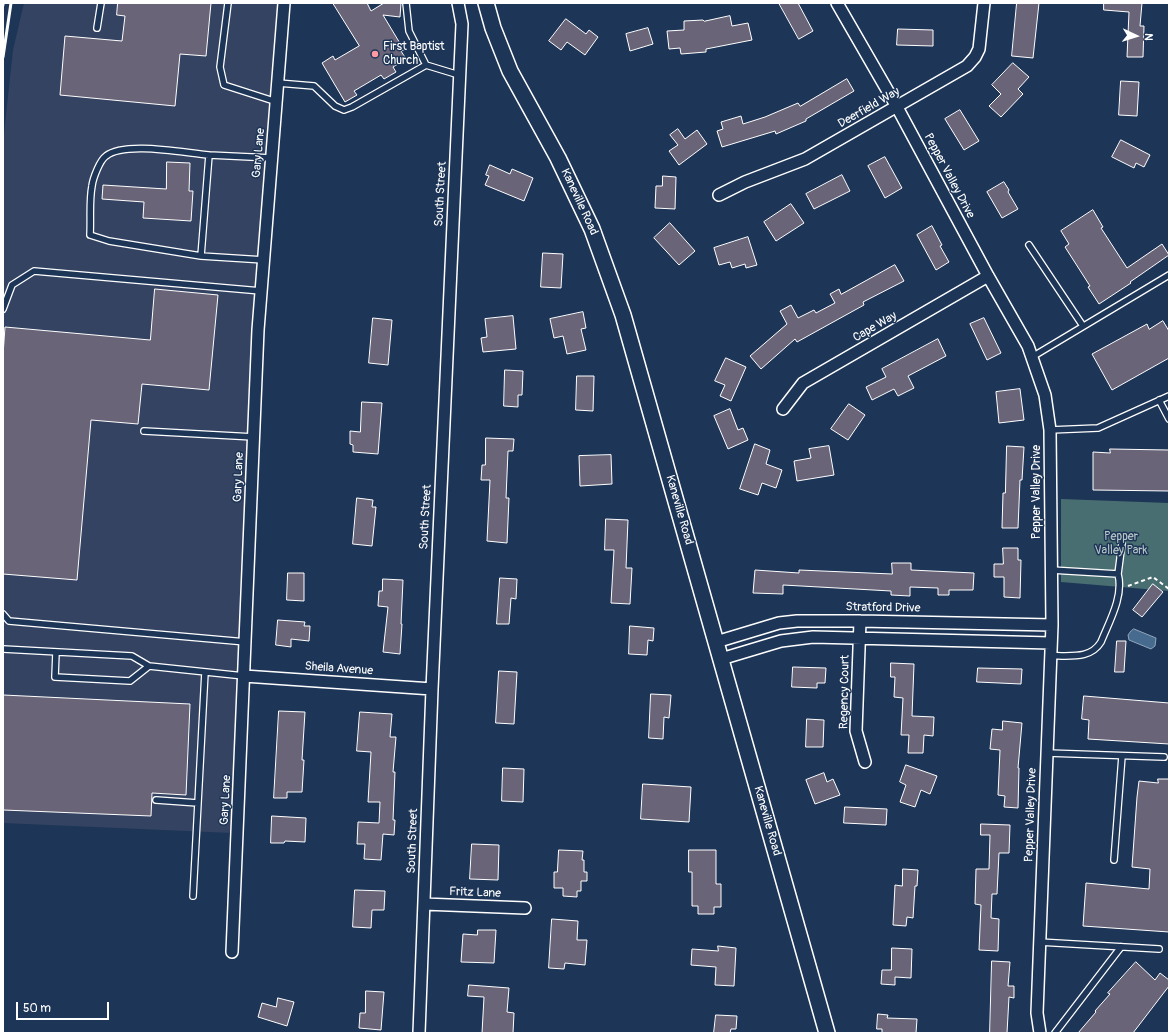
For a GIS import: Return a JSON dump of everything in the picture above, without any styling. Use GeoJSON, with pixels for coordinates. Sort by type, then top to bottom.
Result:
{"type":"FeatureCollection","features":[{"type":"Feature","properties":{"kind":"main road","name":"Kaneville Road"},"geometry":{"type":"LineString","coordinates":[[486,3],[493,28],[510,71],[575,192],[592,229],[623,314],[827,1033]]}},
{"type":"Feature","properties":{"kind":"street","name":"Gary Lane"},"geometry":{"type":"LineString","coordinates":[[232,952],[258,330],[284,3]]}},
{"type":"Feature","properties":{"kind":"street","name":"South Street"},"geometry":{"type":"LineString","coordinates":[[419,1033],[432,689],[462,24],[458,3]]}},
{"type":"Feature","properties":{"kind":"street","name":"Pepper Valley Drive"},"geometry":{"type":"LineString","coordinates":[[837,3],[897,107],[988,276],[1028,346],[1045,395],[1050,430],[1052,625],[1039,942],[1037,1013],[1040,1033]]}},
{"type":"Feature","properties":{"kind":"street","name":"Deerfield Way"},"geometry":{"type":"LineString","coordinates":[[719,195],[745,182],[805,159],[967,66],[975,57],[981,42],[984,3]]}},
{"type":"Feature","properties":{"kind":"street","name":"Cape Way"},"geometry":{"type":"LineString","coordinates":[[783,409],[804,383],[988,276]]}},
{"type":"Feature","properties":{"kind":"street","name":"Stratford Drive"},"geometry":{"type":"LineString","coordinates":[[716,642],[779,623],[797,621],[1052,625]]}},
{"type":"Feature","properties":{"kind":"street","name":"Regency Court"},"geometry":{"type":"LineString","coordinates":[[860,621],[856,731],[865,762]]}},
{"type":"Feature","properties":{"kind":"street"},"geometry":{"type":"LineString","coordinates":[[721,659],[781,641],[795,638],[813,637],[1051,643]]}},
{"type":"Feature","properties":{"kind":"street","name":"Sheila Avenue"},"geometry":{"type":"LineString","coordinates":[[244,676],[432,689]]}},
{"type":"Feature","properties":{"kind":"street","name":"Fritz Lane"},"geometry":{"type":"LineString","coordinates":[[424,904],[525,908]]}},
{"type":"Feature","properties":{"kind":"lane"},"geometry":{"type":"LineString","coordinates":[[97,28],[101,3]]}},
{"type":"Feature","properties":{"kind":"lane"},"geometry":{"type":"LineString","coordinates":[[228,3],[220,67],[224,85],[277,102]]}},
{"type":"Feature","properties":{"kind":"lane"},"geometry":{"type":"LineString","coordinates":[[406,3],[409,31],[426,66]]}},
{"type":"Feature","properties":{"kind":"lane"},"geometry":{"type":"LineString","coordinates":[[278,83],[314,86],[334,106],[344,110],[426,66],[459,75]]}},
{"type":"Feature","properties":{"kind":"lane"},"geometry":{"type":"LineString","coordinates":[[264,260],[201,256],[109,240],[90,235],[92,186],[100,164],[105,156],[118,150],[138,148],[209,155],[272,158]]}},
{"type":"Feature","properties":{"kind":"lane"},"geometry":{"type":"LineString","coordinates":[[201,256],[209,155]]}},
{"type":"Feature","properties":{"kind":"lane"},"geometry":{"type":"LineString","coordinates":[[1029,245],[1083,326]]}},
{"type":"Feature","properties":{"kind":"lane"},"geometry":{"type":"LineString","coordinates":[[3,309],[12,285],[34,271],[261,291]]}},
{"type":"Feature","properties":{"kind":"lane"},"geometry":{"type":"LineString","coordinates":[[1032,357],[1169,275]]}},
{"type":"Feature","properties":{"kind":"lane"},"geometry":{"type":"LineString","coordinates":[[1050,430],[1098,428],[1169,396]]}},
{"type":"Feature","properties":{"kind":"lane"},"geometry":{"type":"LineString","coordinates":[[1159,400],[1169,419]]}},
{"type":"Feature","properties":{"kind":"lane"},"geometry":{"type":"LineString","coordinates":[[144,431],[254,437]]}},
{"type":"Feature","properties":{"kind":"lane"},"geometry":{"type":"LineString","coordinates":[[1050,656],[1086,655],[1097,648],[1104,636],[1120,589],[1118,574],[1122,544]]}},
{"type":"Feature","properties":{"kind":"lane"},"geometry":{"type":"LineString","coordinates":[[1051,570],[1118,574]]}},
{"type":"Feature","properties":{"kind":"lane"},"geometry":{"type":"LineString","coordinates":[[3,614],[9,621],[246,642]]}},
{"type":"Feature","properties":{"kind":"lane"},"geometry":{"type":"LineString","coordinates":[[3,649],[132,656],[149,666],[244,676]]}},
{"type":"Feature","properties":{"kind":"lane"},"geometry":{"type":"LineString","coordinates":[[56,652],[55,676],[130,681],[149,666]]}},
{"type":"Feature","properties":{"kind":"lane"},"geometry":{"type":"LineString","coordinates":[[193,896],[205,672]]}},
{"type":"Feature","properties":{"kind":"lane"},"geometry":{"type":"LineString","coordinates":[[1047,753],[1164,757]]}},
{"type":"Feature","properties":{"kind":"lane"},"geometry":{"type":"LineString","coordinates":[[1114,860],[1122,756]]}},
{"type":"Feature","properties":{"kind":"lane"},"geometry":{"type":"LineString","coordinates":[[156,800],[198,803]]}},
{"type":"Feature","properties":{"kind":"lane"},"geometry":{"type":"LineString","coordinates":[[1039,942],[1159,949]]}},
{"type":"Feature","properties":{"kind":"lane"},"geometry":{"type":"LineString","coordinates":[[1055,1033],[1121,947]]}},
{"type":"Feature","properties":{"kind":"path"},"geometry":{"type":"LineString","coordinates":[[1120,589],[1153,577],[1169,589]]}},
{"type":"Feature","properties":{"kind":"shaded area"},"geometry":{"type":"Polygon","coordinates":[[[24,3],[280,3],[232,833],[3,823],[3,143],[13,50],[24,3]]]}},
{"type":"Feature","properties":{"kind":"shaded area"},"geometry":{"type":"Polygon","coordinates":[[[1134,629],[1156,638],[1155,646],[1151,649],[1129,640],[1128,635],[1134,629]]]}},
{"type":"Feature","properties":{"kind":"green space","name":"Pepper Valley Park"},"geometry":{"type":"Polygon","coordinates":[[[1061,499],[1169,503],[1169,591],[1061,582],[1061,499]]]}},
{"type":"Feature","properties":{"kind":"building"},"geometry":{"type":"Polygon","coordinates":[[[118,3],[211,3],[206,56],[180,54],[175,106],[60,95],[65,36],[122,41],[125,16],[117,15],[118,3]]]}},
{"type":"Feature","properties":{"kind":"building","name":"First Baptist Church"},"geometry":{"type":"Polygon","coordinates":[[[333,3],[367,3],[371,11],[384,3],[401,3],[400,17],[383,15],[404,50],[401,51],[406,59],[393,67],[396,72],[384,79],[381,75],[354,91],[357,95],[345,102],[322,63],[333,56],[335,60],[359,46],[333,3]]]}},
{"type":"Feature","properties":{"kind":"building"},"geometry":{"type":"Polygon","coordinates":[[[779,3],[798,3],[813,31],[799,39],[779,3]]]}},
{"type":"Feature","properties":{"kind":"building"},"geometry":{"type":"Polygon","coordinates":[[[1017,3],[1039,3],[1033,58],[1012,56],[1017,3]]]}},
{"type":"Feature","properties":{"kind":"building"},"geometry":{"type":"Polygon","coordinates":[[[1104,3],[1142,3],[1140,26],[1144,26],[1143,57],[1127,57],[1129,12],[1104,10],[1104,3]]]}},
{"type":"Feature","properties":{"kind":"building"},"geometry":{"type":"Polygon","coordinates":[[[730,16],[732,26],[748,23],[752,40],[706,49],[706,52],[681,54],[680,48],[669,49],[667,31],[684,30],[684,21],[704,21],[730,16]]]}},
{"type":"Feature","properties":{"kind":"building"},"geometry":{"type":"Polygon","coordinates":[[[566,19],[586,34],[589,30],[598,37],[585,55],[567,42],[561,50],[549,41],[566,19]]]}},
{"type":"Feature","properties":{"kind":"building"},"geometry":{"type":"Polygon","coordinates":[[[648,28],[653,44],[630,51],[626,34],[648,28]]]}},
{"type":"Feature","properties":{"kind":"building"},"geometry":{"type":"Polygon","coordinates":[[[898,29],[933,30],[933,46],[897,45],[898,29]]]}},
{"type":"Feature","properties":{"kind":"building"},"geometry":{"type":"Polygon","coordinates":[[[1013,63],[1029,77],[1018,89],[1023,94],[1001,117],[989,106],[1001,94],[992,85],[1013,63]]]}},
{"type":"Feature","properties":{"kind":"building"},"geometry":{"type":"Polygon","coordinates":[[[847,79],[854,91],[806,119],[806,121],[776,134],[775,131],[722,147],[717,131],[723,129],[721,122],[741,116],[743,124],[765,117],[798,103],[800,106],[847,79]]]}},
{"type":"Feature","properties":{"kind":"building"},"geometry":{"type":"Polygon","coordinates":[[[1121,81],[1139,82],[1137,116],[1119,115],[1121,81]]]}},
{"type":"Feature","properties":{"kind":"building"},"geometry":{"type":"Polygon","coordinates":[[[960,110],[979,141],[964,150],[945,119],[960,110]]]}},
{"type":"Feature","properties":{"kind":"building"},"geometry":{"type":"Polygon","coordinates":[[[678,129],[685,139],[697,130],[707,144],[679,165],[669,151],[678,145],[670,135],[678,129]]]}},
{"type":"Feature","properties":{"kind":"building"},"geometry":{"type":"Polygon","coordinates":[[[1121,140],[1150,155],[1144,167],[1136,163],[1134,168],[1112,157],[1121,140]]]}},
{"type":"Feature","properties":{"kind":"building"},"geometry":{"type":"Polygon","coordinates":[[[885,157],[902,188],[885,198],[868,166],[885,157]]]}},
{"type":"Feature","properties":{"kind":"building"},"geometry":{"type":"Polygon","coordinates":[[[167,162],[190,163],[189,191],[193,191],[191,221],[143,218],[144,202],[102,199],[103,185],[166,189],[167,162]]]}},
{"type":"Feature","properties":{"kind":"building"},"geometry":{"type":"Polygon","coordinates":[[[490,165],[510,174],[512,169],[533,178],[524,201],[485,185],[489,176],[486,175],[490,165]]]}},
{"type":"Feature","properties":{"kind":"building"},"geometry":{"type":"Polygon","coordinates":[[[842,175],[850,191],[814,209],[806,194],[842,175]]]}},
{"type":"Feature","properties":{"kind":"building"},"geometry":{"type":"Polygon","coordinates":[[[663,176],[676,177],[675,209],[655,208],[656,186],[662,186],[663,176]]]}},
{"type":"Feature","properties":{"kind":"building"},"geometry":{"type":"Polygon","coordinates":[[[1004,182],[1018,209],[1002,218],[987,192],[1004,182]]]}},
{"type":"Feature","properties":{"kind":"building"},"geometry":{"type":"Polygon","coordinates":[[[791,204],[804,223],[776,241],[764,222],[791,204]]]}},
{"type":"Feature","properties":{"kind":"building"},"geometry":{"type":"Polygon","coordinates":[[[1093,210],[1103,227],[1101,228],[1127,268],[1162,244],[1169,255],[1099,304],[1088,287],[1090,286],[1065,247],[1069,244],[1061,231],[1093,210]]]}},
{"type":"Feature","properties":{"kind":"building"},"geometry":{"type":"Polygon","coordinates":[[[670,223],[695,251],[679,265],[654,238],[670,223]]]}},
{"type":"Feature","properties":{"kind":"building"},"geometry":{"type":"Polygon","coordinates":[[[932,226],[942,245],[940,246],[949,262],[936,270],[917,235],[932,226]]]}},
{"type":"Feature","properties":{"kind":"building"},"geometry":{"type":"Polygon","coordinates":[[[748,237],[757,265],[746,268],[745,264],[732,268],[730,262],[719,265],[714,248],[748,237]]]}},
{"type":"Feature","properties":{"kind":"building"},"geometry":{"type":"Polygon","coordinates":[[[543,253],[563,254],[561,288],[541,287],[543,253]]]}},
{"type":"Feature","properties":{"kind":"building"},"geometry":{"type":"Polygon","coordinates":[[[895,265],[904,281],[863,302],[864,305],[797,342],[795,339],[761,369],[750,356],[787,324],[780,311],[791,305],[798,318],[814,310],[816,313],[835,303],[830,294],[839,289],[841,294],[895,265]]]}},
{"type":"Feature","properties":{"kind":"building"},"geometry":{"type":"Polygon","coordinates":[[[155,289],[218,295],[209,390],[142,384],[138,424],[91,420],[77,580],[3,574],[3,355],[5,327],[150,340],[155,289]]]}},
{"type":"Feature","properties":{"kind":"building"},"geometry":{"type":"Polygon","coordinates":[[[583,312],[586,328],[581,329],[586,350],[567,354],[563,336],[554,338],[550,319],[583,312]]]}},
{"type":"Feature","properties":{"kind":"building"},"geometry":{"type":"Polygon","coordinates":[[[513,316],[516,349],[483,352],[481,338],[487,337],[485,319],[513,316]]]}},
{"type":"Feature","properties":{"kind":"building"},"geometry":{"type":"Polygon","coordinates":[[[373,318],[392,320],[388,365],[369,363],[373,318]]]}},
{"type":"Feature","properties":{"kind":"building"},"geometry":{"type":"Polygon","coordinates":[[[984,318],[1001,353],[987,360],[970,324],[984,318]]]}},
{"type":"Feature","properties":{"kind":"building"},"geometry":{"type":"Polygon","coordinates":[[[1163,321],[1169,331],[1169,358],[1112,390],[1092,354],[1147,324],[1149,329],[1163,321]]]}},
{"type":"Feature","properties":{"kind":"building"},"geometry":{"type":"Polygon","coordinates":[[[938,339],[946,356],[908,376],[914,388],[898,396],[894,389],[872,400],[866,387],[886,377],[882,369],[938,339]]]}},
{"type":"Feature","properties":{"kind":"building"},"geometry":{"type":"Polygon","coordinates":[[[726,358],[746,367],[731,401],[720,396],[725,385],[715,381],[726,358]]]}},
{"type":"Feature","properties":{"kind":"building"},"geometry":{"type":"Polygon","coordinates":[[[505,370],[523,371],[522,395],[518,395],[518,407],[504,406],[505,370]]]}},
{"type":"Feature","properties":{"kind":"building"},"geometry":{"type":"Polygon","coordinates":[[[577,376],[594,376],[593,411],[576,410],[577,376]]]}},
{"type":"Feature","properties":{"kind":"building"},"geometry":{"type":"Polygon","coordinates":[[[1020,389],[1024,420],[999,423],[996,392],[1020,389]]]}},
{"type":"Feature","properties":{"kind":"building"},"geometry":{"type":"Polygon","coordinates":[[[362,402],[382,403],[378,454],[353,452],[353,445],[350,444],[350,431],[360,432],[362,402]]]}},
{"type":"Feature","properties":{"kind":"building"},"geometry":{"type":"Polygon","coordinates":[[[849,404],[865,415],[848,440],[831,429],[849,404]]]}},
{"type":"Feature","properties":{"kind":"building"},"geometry":{"type":"Polygon","coordinates":[[[730,409],[738,430],[743,428],[748,440],[728,449],[714,416],[730,409]]]}},
{"type":"Feature","properties":{"kind":"building"},"geometry":{"type":"Polygon","coordinates":[[[486,438],[514,439],[513,451],[508,451],[506,498],[509,498],[507,543],[487,541],[490,480],[481,480],[482,465],[485,465],[486,438]]]}},
{"type":"Feature","properties":{"kind":"building"},"geometry":{"type":"Polygon","coordinates":[[[755,444],[770,450],[766,464],[782,470],[776,488],[762,483],[758,495],[740,489],[755,444]]]}},
{"type":"Feature","properties":{"kind":"building"},"geometry":{"type":"Polygon","coordinates":[[[829,446],[834,475],[797,481],[794,461],[811,458],[809,449],[829,446]]]}},
{"type":"Feature","properties":{"kind":"building"},"geometry":{"type":"Polygon","coordinates":[[[1007,446],[1024,447],[1022,480],[1020,480],[1018,528],[1002,528],[1007,446]]]}},
{"type":"Feature","properties":{"kind":"building"},"geometry":{"type":"Polygon","coordinates":[[[1110,449],[1169,450],[1169,491],[1093,490],[1093,452],[1110,453],[1110,449]]]}},
{"type":"Feature","properties":{"kind":"building"},"geometry":{"type":"Polygon","coordinates":[[[611,455],[612,484],[580,486],[579,456],[611,455]]]}},
{"type":"Feature","properties":{"kind":"building"},"geometry":{"type":"Polygon","coordinates":[[[357,498],[373,500],[372,507],[376,507],[372,546],[353,544],[357,498]]]}},
{"type":"Feature","properties":{"kind":"building"},"geometry":{"type":"Polygon","coordinates":[[[606,519],[628,520],[626,568],[632,568],[630,604],[611,603],[614,550],[605,550],[606,519]]]}},
{"type":"Feature","properties":{"kind":"building"},"geometry":{"type":"Polygon","coordinates":[[[1003,548],[1018,548],[1018,560],[1021,560],[1020,598],[1004,597],[1004,577],[994,577],[994,564],[1003,564],[1003,548]]]}},
{"type":"Feature","properties":{"kind":"building"},"geometry":{"type":"Polygon","coordinates":[[[892,563],[911,563],[911,570],[974,573],[973,590],[949,590],[949,595],[938,595],[938,588],[910,587],[910,596],[891,595],[891,591],[783,585],[783,594],[753,593],[755,570],[799,573],[799,570],[892,574],[892,563]]]}},
{"type":"Feature","properties":{"kind":"building"},"geometry":{"type":"Polygon","coordinates":[[[288,573],[304,573],[304,601],[287,600],[288,573]]]}},
{"type":"Feature","properties":{"kind":"building"},"geometry":{"type":"Polygon","coordinates":[[[500,578],[517,579],[516,599],[511,598],[509,624],[497,624],[500,578]]]}},
{"type":"Feature","properties":{"kind":"building"},"geometry":{"type":"Polygon","coordinates":[[[383,579],[403,580],[400,654],[383,652],[388,607],[378,606],[379,591],[382,591],[383,579]]]}},
{"type":"Feature","properties":{"kind":"building"},"geometry":{"type":"Polygon","coordinates":[[[1153,584],[1163,592],[1142,617],[1133,610],[1153,584]]]}},
{"type":"Feature","properties":{"kind":"building"},"geometry":{"type":"Polygon","coordinates":[[[278,620],[305,622],[304,626],[310,626],[309,641],[291,639],[291,647],[276,645],[278,620]]]}},
{"type":"Feature","properties":{"kind":"building"},"geometry":{"type":"Polygon","coordinates":[[[630,626],[654,628],[653,641],[648,640],[647,655],[629,654],[630,626]]]}},
{"type":"Feature","properties":{"kind":"building"},"geometry":{"type":"Polygon","coordinates":[[[1117,641],[1126,641],[1124,672],[1115,672],[1117,641]]]}},
{"type":"Feature","properties":{"kind":"building"},"geometry":{"type":"Polygon","coordinates":[[[891,663],[914,664],[912,716],[934,717],[933,736],[924,735],[923,753],[908,753],[909,735],[901,735],[903,698],[894,697],[895,677],[891,677],[891,663]]]}},
{"type":"Feature","properties":{"kind":"building"},"geometry":{"type":"Polygon","coordinates":[[[793,667],[826,668],[825,683],[817,683],[817,688],[792,687],[793,667]]]}},
{"type":"Feature","properties":{"kind":"building"},"geometry":{"type":"Polygon","coordinates":[[[978,668],[1022,669],[1021,684],[977,682],[978,668]]]}},
{"type":"Feature","properties":{"kind":"building"},"geometry":{"type":"Polygon","coordinates":[[[499,671],[517,672],[514,724],[496,723],[499,671]]]}},
{"type":"Feature","properties":{"kind":"building"},"geometry":{"type":"Polygon","coordinates":[[[651,694],[671,695],[669,718],[664,717],[663,739],[649,738],[651,694]]]}},
{"type":"Feature","properties":{"kind":"building"},"geometry":{"type":"Polygon","coordinates":[[[3,695],[190,704],[186,795],[152,793],[151,816],[3,810],[3,695]]]}},
{"type":"Feature","properties":{"kind":"building"},"geometry":{"type":"Polygon","coordinates":[[[1084,696],[1169,703],[1169,744],[1088,739],[1089,720],[1082,719],[1084,696]]]}},
{"type":"Feature","properties":{"kind":"building"},"geometry":{"type":"Polygon","coordinates":[[[279,711],[305,712],[302,792],[287,792],[287,798],[274,798],[279,711]]]}},
{"type":"Feature","properties":{"kind":"building"},"geometry":{"type":"Polygon","coordinates":[[[360,712],[392,714],[390,737],[396,737],[393,772],[395,772],[393,820],[395,820],[394,835],[383,834],[381,860],[364,859],[365,844],[357,844],[358,822],[379,823],[380,802],[368,802],[371,752],[357,751],[360,712]]]}},
{"type":"Feature","properties":{"kind":"building"},"geometry":{"type":"Polygon","coordinates":[[[807,719],[824,720],[823,747],[806,747],[807,719]]]}},
{"type":"Feature","properties":{"kind":"building"},"geometry":{"type":"Polygon","coordinates":[[[1003,721],[1022,723],[1018,768],[1018,808],[1004,807],[1005,796],[998,795],[1000,750],[990,749],[992,729],[1002,730],[1003,721]]]}},
{"type":"Feature","properties":{"kind":"building"},"geometry":{"type":"Polygon","coordinates":[[[906,765],[937,776],[930,794],[921,790],[915,807],[900,802],[906,785],[900,782],[906,765]]]}},
{"type":"Feature","properties":{"kind":"building"},"geometry":{"type":"Polygon","coordinates":[[[503,768],[524,769],[523,802],[502,801],[503,768]]]}},
{"type":"Feature","properties":{"kind":"building"},"geometry":{"type":"Polygon","coordinates":[[[824,773],[827,782],[833,779],[840,795],[815,804],[806,780],[824,773]]]}},
{"type":"Feature","properties":{"kind":"building"},"geometry":{"type":"Polygon","coordinates":[[[1158,779],[1169,779],[1169,932],[1083,926],[1086,883],[1149,889],[1150,869],[1132,867],[1137,797],[1139,781],[1158,783],[1158,779]]]}},
{"type":"Feature","properties":{"kind":"building"},"geometry":{"type":"Polygon","coordinates":[[[643,784],[691,787],[689,822],[641,819],[643,784]]]}},
{"type":"Feature","properties":{"kind":"building"},"geometry":{"type":"Polygon","coordinates":[[[845,807],[887,809],[886,825],[844,823],[845,807]]]}},
{"type":"Feature","properties":{"kind":"building"},"geometry":{"type":"Polygon","coordinates":[[[272,816],[306,818],[305,842],[285,841],[284,843],[271,843],[272,816]]]}},
{"type":"Feature","properties":{"kind":"building"},"geometry":{"type":"Polygon","coordinates":[[[981,824],[1010,825],[1009,853],[999,853],[997,894],[992,894],[991,918],[999,919],[998,951],[979,950],[981,905],[975,904],[976,869],[989,869],[990,835],[981,835],[981,824]]]}},
{"type":"Feature","properties":{"kind":"building"},"geometry":{"type":"Polygon","coordinates":[[[472,844],[499,845],[498,880],[470,879],[472,844]]]}},
{"type":"Feature","properties":{"kind":"building"},"geometry":{"type":"Polygon","coordinates":[[[559,850],[583,851],[582,860],[584,860],[584,872],[587,872],[587,881],[581,881],[581,891],[577,891],[577,897],[563,896],[563,888],[554,888],[554,872],[557,872],[559,850]]]}},
{"type":"Feature","properties":{"kind":"building"},"geometry":{"type":"Polygon","coordinates":[[[689,850],[716,850],[716,884],[721,884],[721,907],[714,907],[714,914],[698,914],[698,906],[692,906],[692,872],[689,872],[689,850]]]}},
{"type":"Feature","properties":{"kind":"building"},"geometry":{"type":"Polygon","coordinates":[[[903,869],[918,870],[917,886],[915,886],[913,918],[907,917],[906,926],[893,925],[895,885],[902,886],[903,869]]]}},
{"type":"Feature","properties":{"kind":"building"},"geometry":{"type":"Polygon","coordinates":[[[355,890],[385,891],[384,910],[372,910],[371,928],[353,927],[355,890]]]}},
{"type":"Feature","properties":{"kind":"building"},"geometry":{"type":"Polygon","coordinates":[[[552,919],[578,921],[577,940],[587,940],[585,965],[565,963],[564,969],[549,968],[552,919]]]}},
{"type":"Feature","properties":{"kind":"building"},"geometry":{"type":"Polygon","coordinates":[[[478,930],[496,930],[494,963],[461,962],[463,934],[477,935],[478,930]]]}},
{"type":"Feature","properties":{"kind":"building"},"geometry":{"type":"Polygon","coordinates":[[[718,946],[736,948],[734,986],[715,985],[716,967],[691,965],[692,949],[718,951],[718,946]]]}},
{"type":"Feature","properties":{"kind":"building"},"geometry":{"type":"Polygon","coordinates":[[[892,948],[912,949],[911,978],[895,977],[895,985],[881,984],[882,970],[891,970],[892,948]]]}},
{"type":"Feature","properties":{"kind":"building"},"geometry":{"type":"Polygon","coordinates":[[[992,961],[1010,962],[1008,986],[1014,986],[1014,998],[1009,997],[1007,1033],[990,1033],[992,961]]]}},
{"type":"Feature","properties":{"kind":"building"},"geometry":{"type":"Polygon","coordinates":[[[1136,962],[1155,980],[1160,973],[1169,980],[1169,986],[1133,1033],[1078,1033],[1110,994],[1108,993],[1136,962]]]}},
{"type":"Feature","properties":{"kind":"building"},"geometry":{"type":"Polygon","coordinates":[[[469,985],[509,988],[507,1012],[514,1013],[513,1033],[482,1033],[484,997],[468,996],[469,985]]]}},
{"type":"Feature","properties":{"kind":"building"},"geometry":{"type":"Polygon","coordinates":[[[366,991],[384,992],[381,1030],[359,1028],[360,1013],[365,1013],[366,991]]]}},
{"type":"Feature","properties":{"kind":"building"},"geometry":{"type":"Polygon","coordinates":[[[278,998],[294,1002],[287,1026],[258,1017],[262,1003],[276,1007],[278,998]]]}},
{"type":"Feature","properties":{"kind":"building"},"geometry":{"type":"Polygon","coordinates":[[[878,1014],[888,1015],[887,1018],[917,1019],[916,1033],[882,1033],[882,1029],[877,1029],[878,1014]]]}},
{"type":"Feature","properties":{"kind":"building"},"geometry":{"type":"Polygon","coordinates":[[[716,1015],[737,1016],[736,1029],[731,1029],[730,1033],[714,1033],[716,1015]]]}},
{"type":"Feature","properties":{"kind":"railway"},"geometry":{"type":"LineString","coordinates":[[3,57],[11,3]]}},
{"type":"Feature","properties":{"kind":"place","name":"First Baptist Church"},"geometry":{"type":"Point","coordinates":[375,54]}}]}
